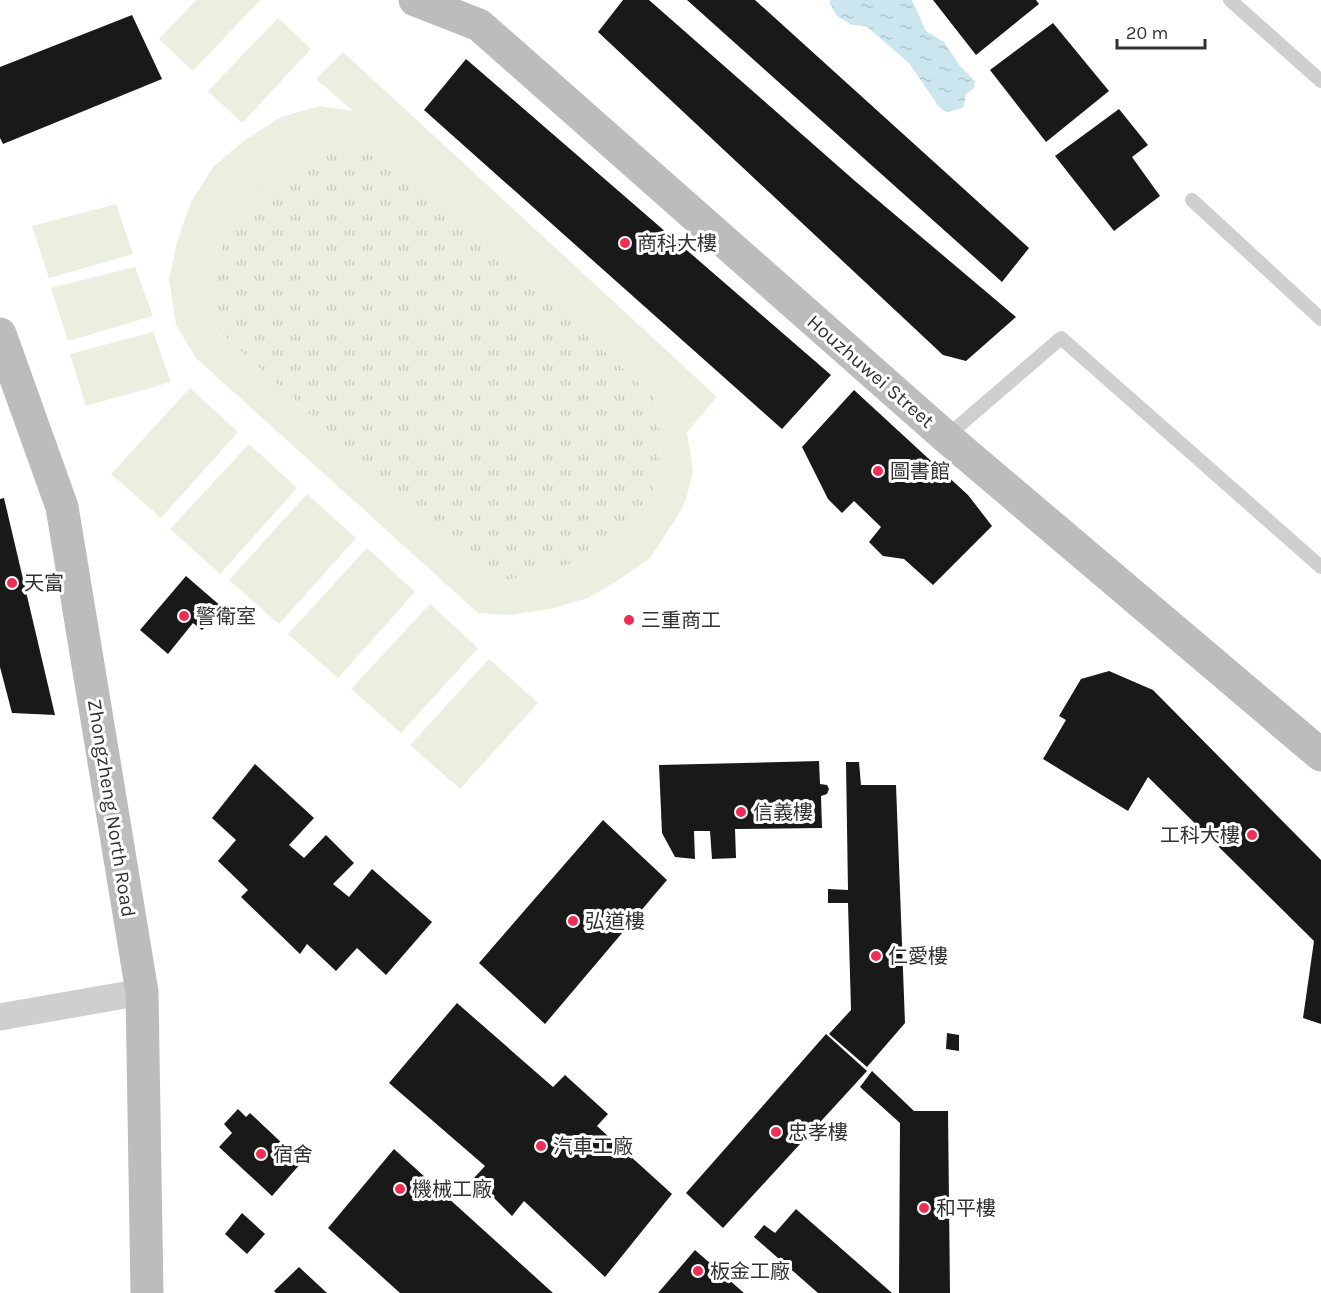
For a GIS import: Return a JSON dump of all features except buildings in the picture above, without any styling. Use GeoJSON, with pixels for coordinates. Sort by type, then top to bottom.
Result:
{"type":"FeatureCollection","features":[{"type":"Feature","properties":{"kind":"street","name":"Houzhuwei Street"},"geometry":{"type":"LineString","coordinates":[[415,0],[479,24],[946,437],[1321,755]]}},
{"type":"Feature","properties":{"kind":"street","name":"Zhongzheng North Road"},"geometry":{"type":"LineString","coordinates":[[0,334],[62,507],[142,992],[147,1293]]}},
{"type":"Feature","properties":{"kind":"street"},"geometry":{"type":"LineString","coordinates":[[0,1017],[142,992]]}},
{"type":"Feature","properties":{"kind":"lane"},"geometry":{"type":"LineString","coordinates":[[1230,0],[1321,81]]}},
{"type":"Feature","properties":{"kind":"lane"},"geometry":{"type":"LineString","coordinates":[[1192,200],[1321,319]]}},
{"type":"Feature","properties":{"kind":"lane"},"geometry":{"type":"LineString","coordinates":[[946,437],[1061,338],[1321,567]]}},
{"type":"Feature","properties":{"kind":"green space"},"geometry":{"type":"Polygon","coordinates":[[[196,0],[260,0],[193,71],[159,39],[196,0]]]}},
{"type":"Feature","properties":{"kind":"green space"},"geometry":{"type":"Polygon","coordinates":[[[278,18],[311,49],[242,123],[208,91],[278,18]]]}},
{"type":"Feature","properties":{"kind":"green space"},"geometry":{"type":"Polygon","coordinates":[[[343,52],[717,397],[687,432],[693,471],[686,500],[676,519],[650,558],[588,598],[550,609],[510,615],[478,613],[196,358],[176,325],[169,278],[177,242],[191,202],[213,167],[245,140],[281,117],[320,106],[353,111],[316,79],[343,52]],[[343,149],[304,164],[250,198],[228,234],[209,273],[213,326],[494,582],[540,575],[590,556],[626,525],[653,491],[662,444],[654,397],[395,159],[343,149]]]}},
{"type":"Feature","properties":{"kind":"green space"},"geometry":{"type":"Polygon","coordinates":[[[343,149],[395,158],[654,397],[662,444],[653,491],[626,525],[590,556],[540,575],[494,582],[213,326],[209,273],[228,234],[250,198],[304,164],[343,149]]]}},
{"type":"Feature","properties":{"kind":"green space"},"geometry":{"type":"Polygon","coordinates":[[[116,204],[133,254],[49,278],[32,226],[116,204]]]}},
{"type":"Feature","properties":{"kind":"green space"},"geometry":{"type":"Polygon","coordinates":[[[135,267],[153,316],[68,341],[51,288],[135,267]]]}},
{"type":"Feature","properties":{"kind":"green space"},"geometry":{"type":"Polygon","coordinates":[[[153,332],[171,382],[86,406],[70,354],[153,332]]]}},
{"type":"Feature","properties":{"kind":"green space"},"geometry":{"type":"Polygon","coordinates":[[[190,388],[238,432],[161,518],[111,474],[190,388]]]}},
{"type":"Feature","properties":{"kind":"green space"},"geometry":{"type":"Polygon","coordinates":[[[249,444],[297,488],[220,574],[170,529],[249,444]]]}},
{"type":"Feature","properties":{"kind":"green space"},"geometry":{"type":"Polygon","coordinates":[[[307,494],[356,538],[279,624],[229,580],[307,494]]]}},
{"type":"Feature","properties":{"kind":"green space"},"geometry":{"type":"Polygon","coordinates":[[[367,548],[415,592],[338,678],[288,634],[367,548]]]}},
{"type":"Feature","properties":{"kind":"green space"},"geometry":{"type":"Polygon","coordinates":[[[430,604],[478,648],[401,733],[351,689],[430,604]]]}},
{"type":"Feature","properties":{"kind":"green space"},"geometry":{"type":"Polygon","coordinates":[[[489,659],[538,703],[460,789],[410,745],[489,659]]]}},
{"type":"Feature","properties":{"kind":"water"},"geometry":{"type":"Polygon","coordinates":[[[831,0],[912,0],[926,31],[944,42],[960,66],[975,81],[974,88],[966,94],[963,108],[947,112],[939,107],[909,63],[866,26],[852,25],[837,16],[829,2],[831,0]]]}},
{"type":"Feature","properties":{"kind":"place","name":"商科大樓"},"geometry":{"type":"Point","coordinates":[625,243]}},
{"type":"Feature","properties":{"kind":"place","name":"圖書館"},"geometry":{"type":"Point","coordinates":[878,471]}},
{"type":"Feature","properties":{"kind":"place","name":"天富"},"geometry":{"type":"Point","coordinates":[12,583]}},
{"type":"Feature","properties":{"kind":"place","name":"警衛室"},"geometry":{"type":"Point","coordinates":[184,616]}},
{"type":"Feature","properties":{"kind":"place","name":"三重商工"},"geometry":{"type":"Point","coordinates":[629,620]}},
{"type":"Feature","properties":{"kind":"place","name":"信義樓"},"geometry":{"type":"Point","coordinates":[741,812]}},
{"type":"Feature","properties":{"kind":"place","name":"工科大樓"},"geometry":{"type":"Point","coordinates":[1252,835]}},
{"type":"Feature","properties":{"kind":"place","name":"弘道樓"},"geometry":{"type":"Point","coordinates":[573,921]}},
{"type":"Feature","properties":{"kind":"place","name":"仁愛樓"},"geometry":{"type":"Point","coordinates":[876,956]}},
{"type":"Feature","properties":{"kind":"place","name":"忠孝樓"},"geometry":{"type":"Point","coordinates":[776,1132]}},
{"type":"Feature","properties":{"kind":"place","name":"汽車工廠"},"geometry":{"type":"Point","coordinates":[541,1146]}},
{"type":"Feature","properties":{"kind":"place","name":"宿舍"},"geometry":{"type":"Point","coordinates":[261,1154]}},
{"type":"Feature","properties":{"kind":"place","name":"機械工廠"},"geometry":{"type":"Point","coordinates":[400,1189]}},
{"type":"Feature","properties":{"kind":"place","name":"和平樓"},"geometry":{"type":"Point","coordinates":[924,1208]}},
{"type":"Feature","properties":{"kind":"place","name":"板金工廠"},"geometry":{"type":"Point","coordinates":[698,1271]}}]}
